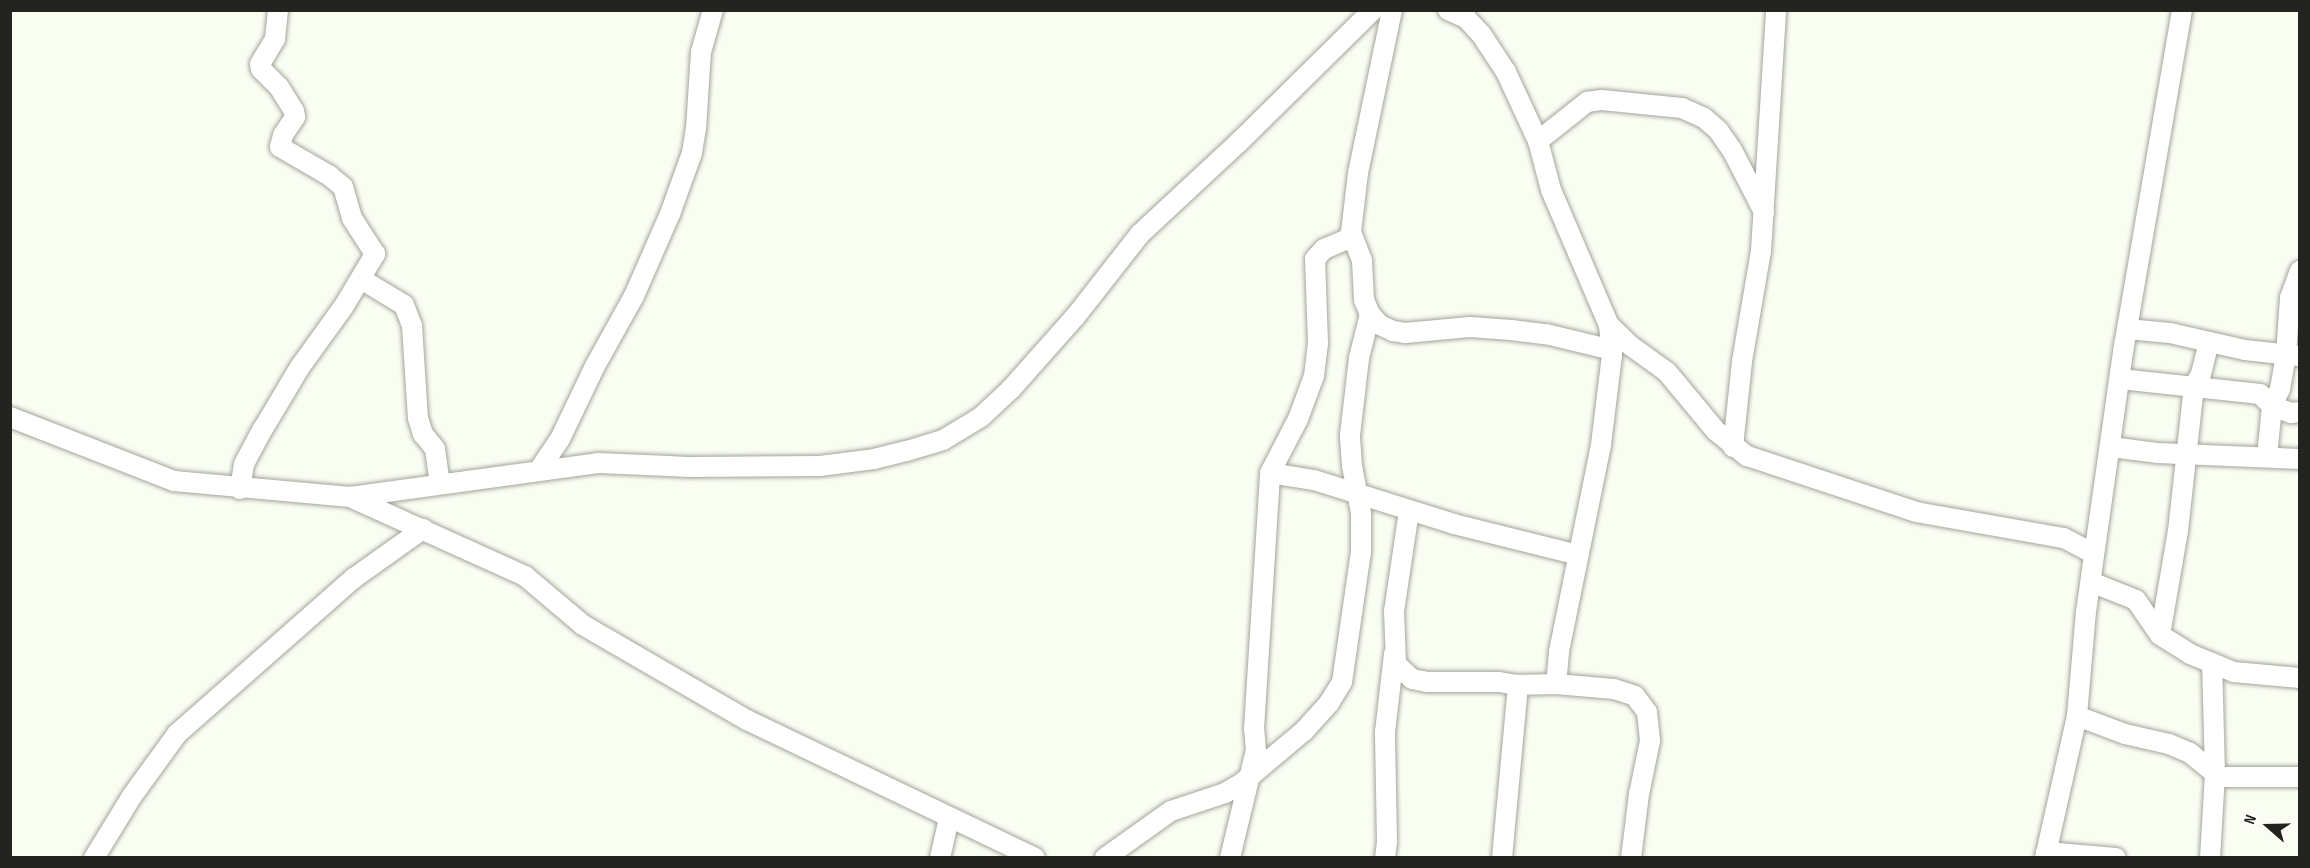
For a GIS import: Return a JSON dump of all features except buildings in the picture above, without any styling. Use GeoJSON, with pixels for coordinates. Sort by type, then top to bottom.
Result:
{"type":"FeatureCollection","features":[{"type":"Feature","properties":{"kind":"street"},"geometry":{"type":"LineString","coordinates":[[240,489],[244,464],[263,429],[300,367],[361,279],[375,254],[352,218],[343,187],[330,176],[280,147],[283,135],[295,117],[294,111],[260,64],[275,39],[278,10]]}},
{"type":"Feature","properties":{"kind":"street"},"geometry":{"type":"LineString","coordinates":[[539,470],[560,439],[595,366],[634,297],[670,214],[692,153],[696,129],[701,52],[713,10]]}},
{"type":"Feature","properties":{"kind":"street"},"geometry":{"type":"LineString","coordinates":[[10,417],[174,481],[240,489],[350,497],[598,463],[688,467],[820,466],[874,459],[943,440],[981,417],[1011,389],[1075,317],[1140,234],[1238,143],[1373,10]]}},
{"type":"Feature","properties":{"kind":"street"},"geometry":{"type":"LineString","coordinates":[[1392,10],[1358,173],[1351,232],[1362,261],[1362,291],[1370,314],[1380,325],[1393,331],[1470,327],[1511,330],[1546,334],[1612,350]]}},
{"type":"Feature","properties":{"kind":"street"},"geometry":{"type":"LineString","coordinates":[[1448,10],[1466,18],[1491,47],[1506,72],[1538,141],[1551,190],[1609,325],[1612,350],[1601,445],[1559,652],[1556,684]]}},
{"type":"Feature","properties":{"kind":"street"},"geometry":{"type":"LineString","coordinates":[[1733,447],[1742,362],[1761,251],[1776,10]]}},
{"type":"Feature","properties":{"kind":"street"},"geometry":{"type":"LineString","coordinates":[[2116,858],[2046,855],[2077,716],[2079,676],[2094,554],[2127,329],[2182,10]]}},
{"type":"Feature","properties":{"kind":"street"},"geometry":{"type":"LineString","coordinates":[[1538,141],[1587,102],[1602,100],[1682,108],[1704,118],[1718,130],[1732,150],[1764,212]]}},
{"type":"Feature","properties":{"kind":"street"},"geometry":{"type":"LineString","coordinates":[[1230,858],[1247,778],[1256,750],[1254,729],[1270,473],[1302,410],[1314,376],[1318,343],[1315,260],[1318,253],[1341,243],[1351,232]]}},
{"type":"Feature","properties":{"kind":"street"},"geometry":{"type":"LineString","coordinates":[[2267,457],[2272,406],[2293,356],[2289,304],[2300,272]]}},
{"type":"Feature","properties":{"kind":"street"},"geometry":{"type":"LineString","coordinates":[[361,279],[404,305],[412,326],[418,418],[423,434],[435,449],[440,483]]}},
{"type":"Feature","properties":{"kind":"street"},"geometry":{"type":"LineString","coordinates":[[1105,858],[1171,811],[1225,793],[1247,778],[1304,731],[1329,703],[1342,682],[1361,552],[1361,513],[1352,466],[1350,435],[1359,358],[1370,314]]}},
{"type":"Feature","properties":{"kind":"street"},"geometry":{"type":"LineString","coordinates":[[1609,325],[1631,346],[1667,372],[1716,431],[1733,447],[1767,464],[1916,512],[2064,538],[2094,554]]}},
{"type":"Feature","properties":{"kind":"street"},"geometry":{"type":"LineString","coordinates":[[2127,329],[2170,333],[2293,356]]}},
{"type":"Feature","properties":{"kind":"street"},"geometry":{"type":"LineString","coordinates":[[2160,635],[2178,531],[2194,386],[2201,374],[2209,342]]}},
{"type":"Feature","properties":{"kind":"street"},"geometry":{"type":"LineString","coordinates":[[2120,379],[2260,394],[2272,406],[2291,413],[2300,412]]}},
{"type":"Feature","properties":{"kind":"street"},"geometry":{"type":"LineString","coordinates":[[2111,447],[2185,454],[2300,459]]}},
{"type":"Feature","properties":{"kind":"street"},"geometry":{"type":"LineString","coordinates":[[1270,473],[1314,480],[1409,511],[1578,555]]}},
{"type":"Feature","properties":{"kind":"street"},"geometry":{"type":"LineString","coordinates":[[403,520],[399,512],[401,502],[409,488]]}},
{"type":"Feature","properties":{"kind":"street"},"geometry":{"type":"LineString","coordinates":[[350,497],[525,576],[583,625],[747,720],[1035,858]]}},
{"type":"Feature","properties":{"kind":"street"},"geometry":{"type":"LineString","coordinates":[[1385,858],[1387,841],[1385,732],[1394,653],[1394,611],[1409,511]]}},
{"type":"Feature","properties":{"kind":"street"},"geometry":{"type":"LineString","coordinates":[[94,858],[132,796],[177,734],[354,578],[423,529]]}},
{"type":"Feature","properties":{"kind":"street"},"geometry":{"type":"LineString","coordinates":[[2091,582],[2136,600],[2160,635],[2190,654],[2234,672],[2300,678]]}},
{"type":"Feature","properties":{"kind":"street"},"geometry":{"type":"LineString","coordinates":[[1394,653],[1396,664],[1412,679],[1443,683],[1499,682],[1518,686],[1556,684],[1626,692],[1635,696],[1647,712],[1650,750],[1639,794],[1631,858]]}},
{"type":"Feature","properties":{"kind":"street"},"geometry":{"type":"LineString","coordinates":[[2210,858],[2215,774],[2212,663]]}},
{"type":"Feature","properties":{"kind":"street"},"geometry":{"type":"LineString","coordinates":[[1502,858],[1518,686]]}},
{"type":"Feature","properties":{"kind":"street"},"geometry":{"type":"LineString","coordinates":[[2077,716],[2125,734],[2169,744],[2190,753],[2220,777],[2300,777]]}},
{"type":"Feature","properties":{"kind":"street"},"geometry":{"type":"LineString","coordinates":[[940,858],[949,818]]}}]}
